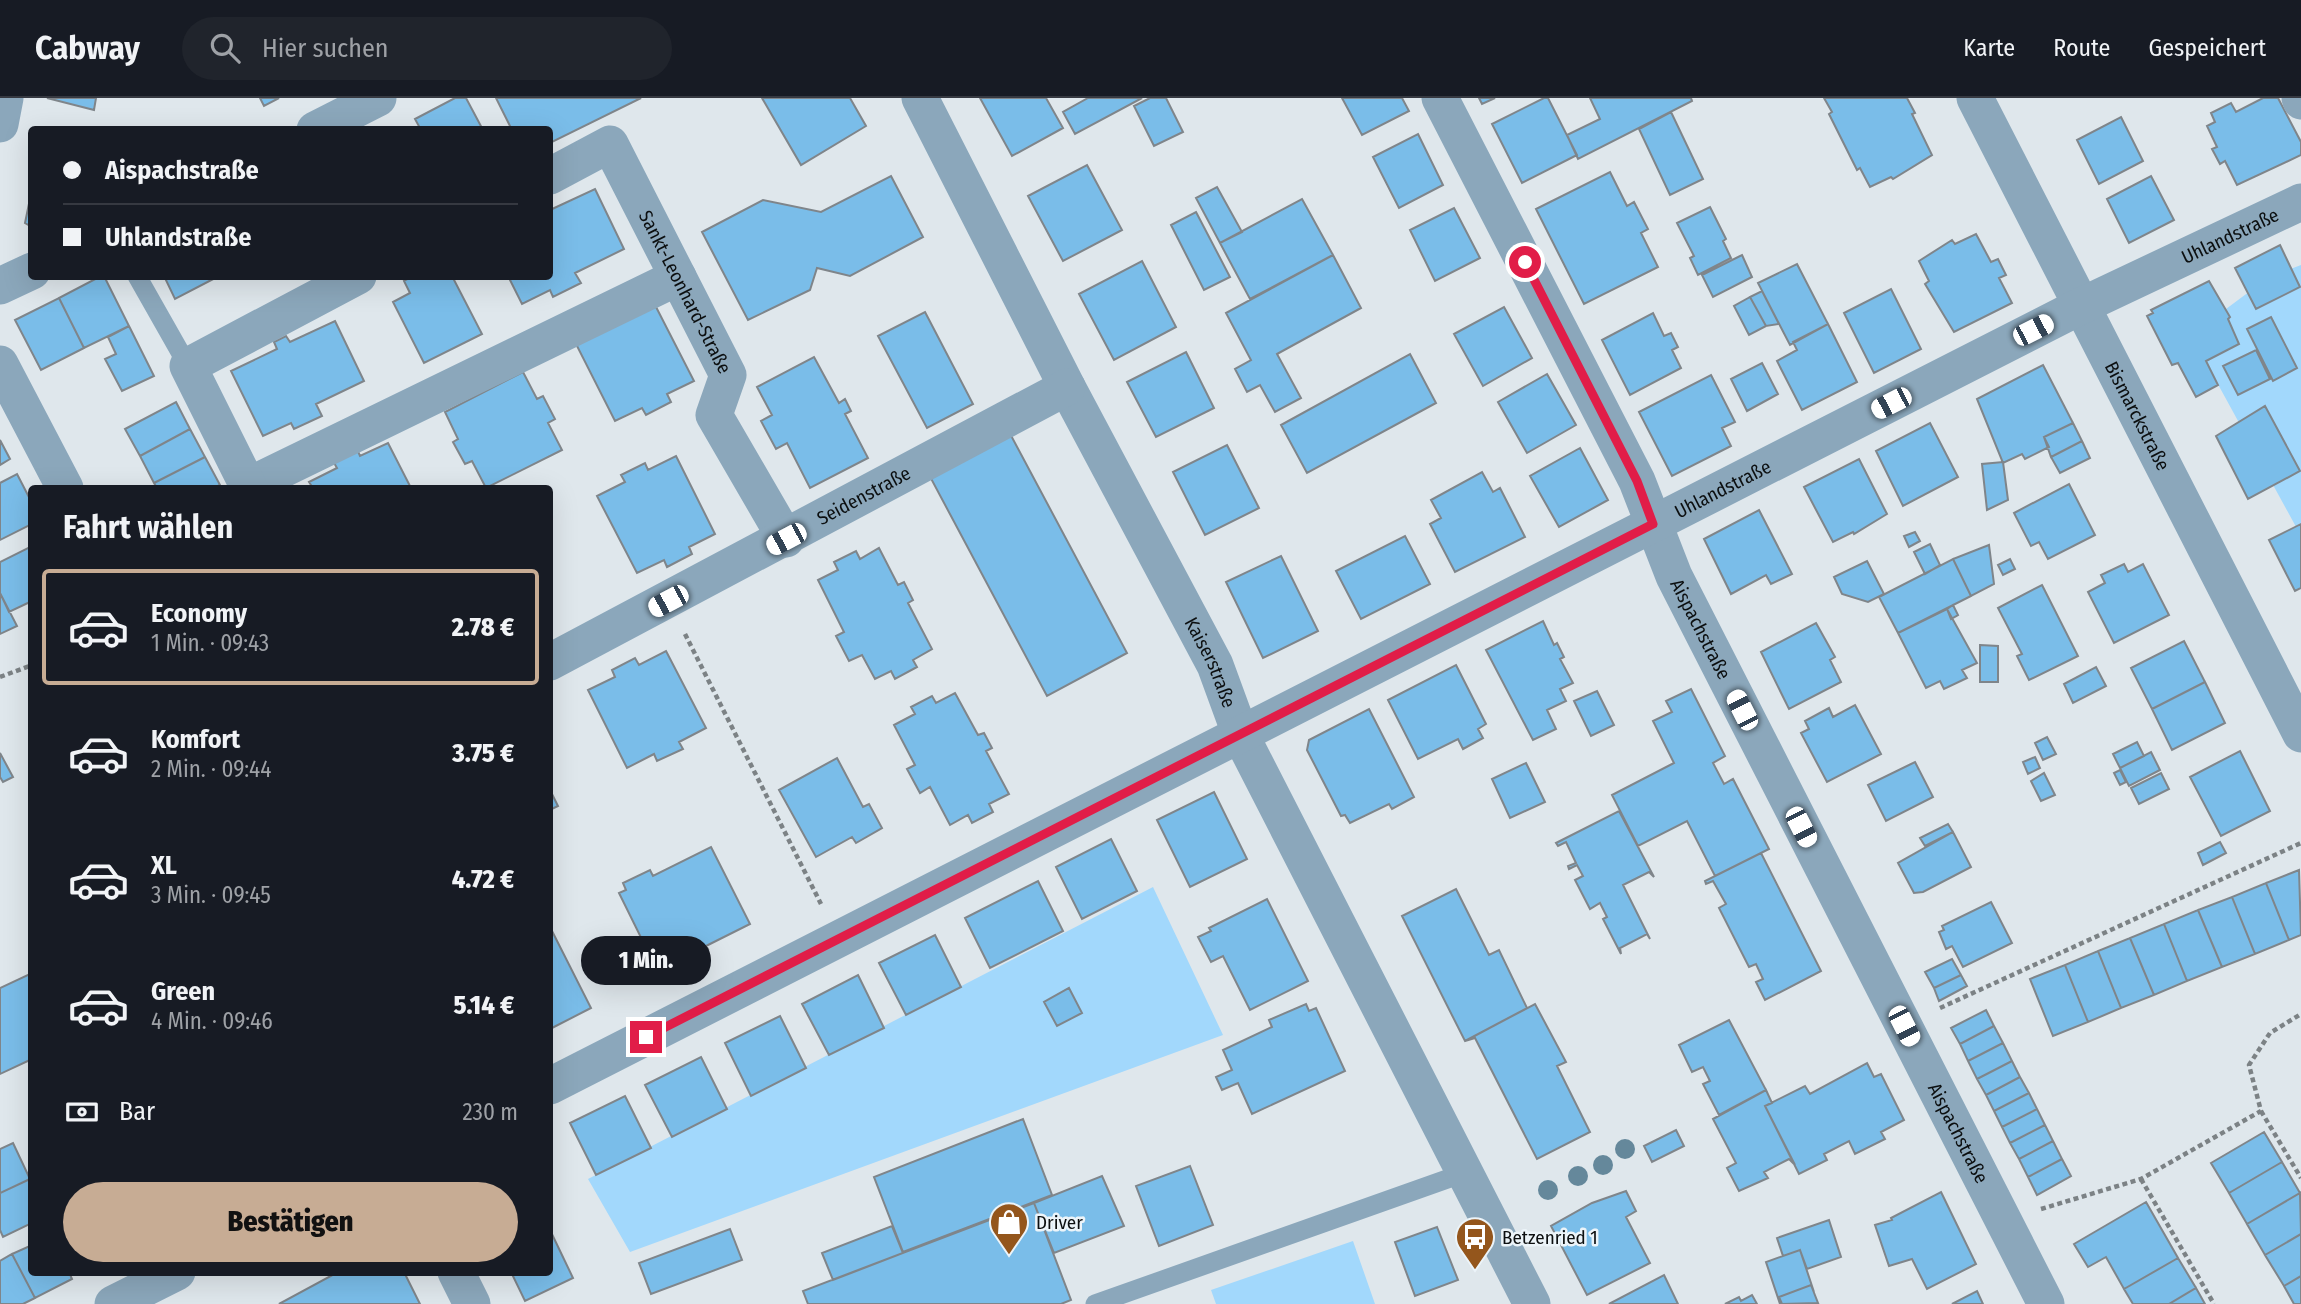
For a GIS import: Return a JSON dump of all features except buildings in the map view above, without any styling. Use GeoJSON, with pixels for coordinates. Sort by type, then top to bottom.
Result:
{"type":"FeatureCollection","features":[{"type":"Feature","properties":{"kind":"street"},"geometry":{"type":"LineString","coordinates":[[0,124],[5,98]]}},
{"type":"Feature","properties":{"kind":"street"},"geometry":{"type":"LineString","coordinates":[[323,126],[378,98]]}},
{"type":"Feature","properties":{"kind":"street","name":"Kaiserstraße"},"geometry":{"type":"LineString","coordinates":[[920,98],[1067,387],[1215,665],[1241,736],[1467,1172],[1532,1304]]}},
{"type":"Feature","properties":{"kind":"street","name":"Aispachstraße"},"geometry":{"type":"LineString","coordinates":[[1440,98],[1637,481],[1674,576],[2046,1304]]}},
{"type":"Feature","properties":{"kind":"street","name":"Bismarckstraße"},"geometry":{"type":"LineString","coordinates":[[1975,98],[2301,734]]}},
{"type":"Feature","properties":{"kind":"street","name":"Sankt-Leonhard-Straße"},"geometry":{"type":"LineString","coordinates":[[553,174],[610,144],[728,375],[714,415],[786,539]]}},
{"type":"Feature","properties":{"kind":"street","name":"Uhlandstraße"},"geometry":{"type":"LineString","coordinates":[[553,1084],[2081,306],[2301,202]]}},
{"type":"Feature","properties":{"kind":"street"},"geometry":{"type":"LineString","coordinates":[[0,286],[28,273]]}},
{"type":"Feature","properties":{"kind":"street"},"geometry":{"type":"LineString","coordinates":[[253,485],[678,277]]}},
{"type":"Feature","properties":{"kind":"street"},"geometry":{"type":"LineString","coordinates":[[248,485],[188,366],[350,280]]}},
{"type":"Feature","properties":{"kind":"street"},"geometry":{"type":"LineString","coordinates":[[0,364],[63,485]]}},
{"type":"Feature","properties":{"kind":"street","name":"Seidenstraße"},"geometry":{"type":"LineString","coordinates":[[553,660],[786,539],[1067,387]]}},
{"type":"Feature","properties":{"kind":"street"},"geometry":{"type":"LineString","coordinates":[[113,1304],[169,1276]]}},
{"type":"Feature","properties":{"kind":"street"},"geometry":{"type":"LineString","coordinates":[[458,1276],[472,1304]]}},
{"type":"Feature","properties":{"kind":"lane"},"geometry":{"type":"LineString","coordinates":[[139,280],[188,366]]}},
{"type":"Feature","properties":{"kind":"lane"},"geometry":{"type":"LineString","coordinates":[[1095,1304],[1467,1172]]}},
{"type":"Feature","properties":{"kind":"path"},"geometry":{"type":"LineString","coordinates":[[668,601],[839,940]]}},
{"type":"Feature","properties":{"kind":"path"},"geometry":{"type":"LineString","coordinates":[[0,677],[28,666]]}},
{"type":"Feature","properties":{"kind":"path"},"geometry":{"type":"LineString","coordinates":[[1904,1026],[2014,972],[2301,843]]}},
{"type":"Feature","properties":{"kind":"path"},"geometry":{"type":"LineString","coordinates":[[2301,1014],[2270,1033],[2249,1065],[2261,1111],[2301,1178]]}},
{"type":"Feature","properties":{"kind":"path"},"geometry":{"type":"LineString","coordinates":[[2003,1220],[2141,1179],[2261,1111]]}},
{"type":"Feature","properties":{"kind":"path"},"geometry":{"type":"LineString","coordinates":[[2141,1179],[2214,1304]]}},
{"type":"Feature","properties":{"kind":"shaded area"},"geometry":{"type":"Polygon","coordinates":[[[2301,265],[2301,536],[2191,335],[2269,277],[2301,265]]]}},
{"type":"Feature","properties":{"kind":"shaded area"},"geometry":{"type":"Polygon","coordinates":[[[1153,887],[1223,1035],[630,1252],[588,1179],[1153,887]]]}},
{"type":"Feature","properties":{"kind":"shaded area"},"geometry":{"type":"Polygon","coordinates":[[[1353,1241],[1375,1304],[1216,1304],[1211,1290],[1353,1241]]]}},
{"type":"Feature","properties":{"kind":"place","name":"Driver"},"geometry":{"type":"Point","coordinates":[1009,1256]}},
{"type":"Feature","properties":{"kind":"place","name":"Betzenried 1"},"geometry":{"type":"Point","coordinates":[1475,1271]}},
{"type":"Feature","properties":{"kind":"route"},"geometry":{"type":"LineString","coordinates":[[646,1037],[1653,524],[1637,481],[1525,262]]}}]}
